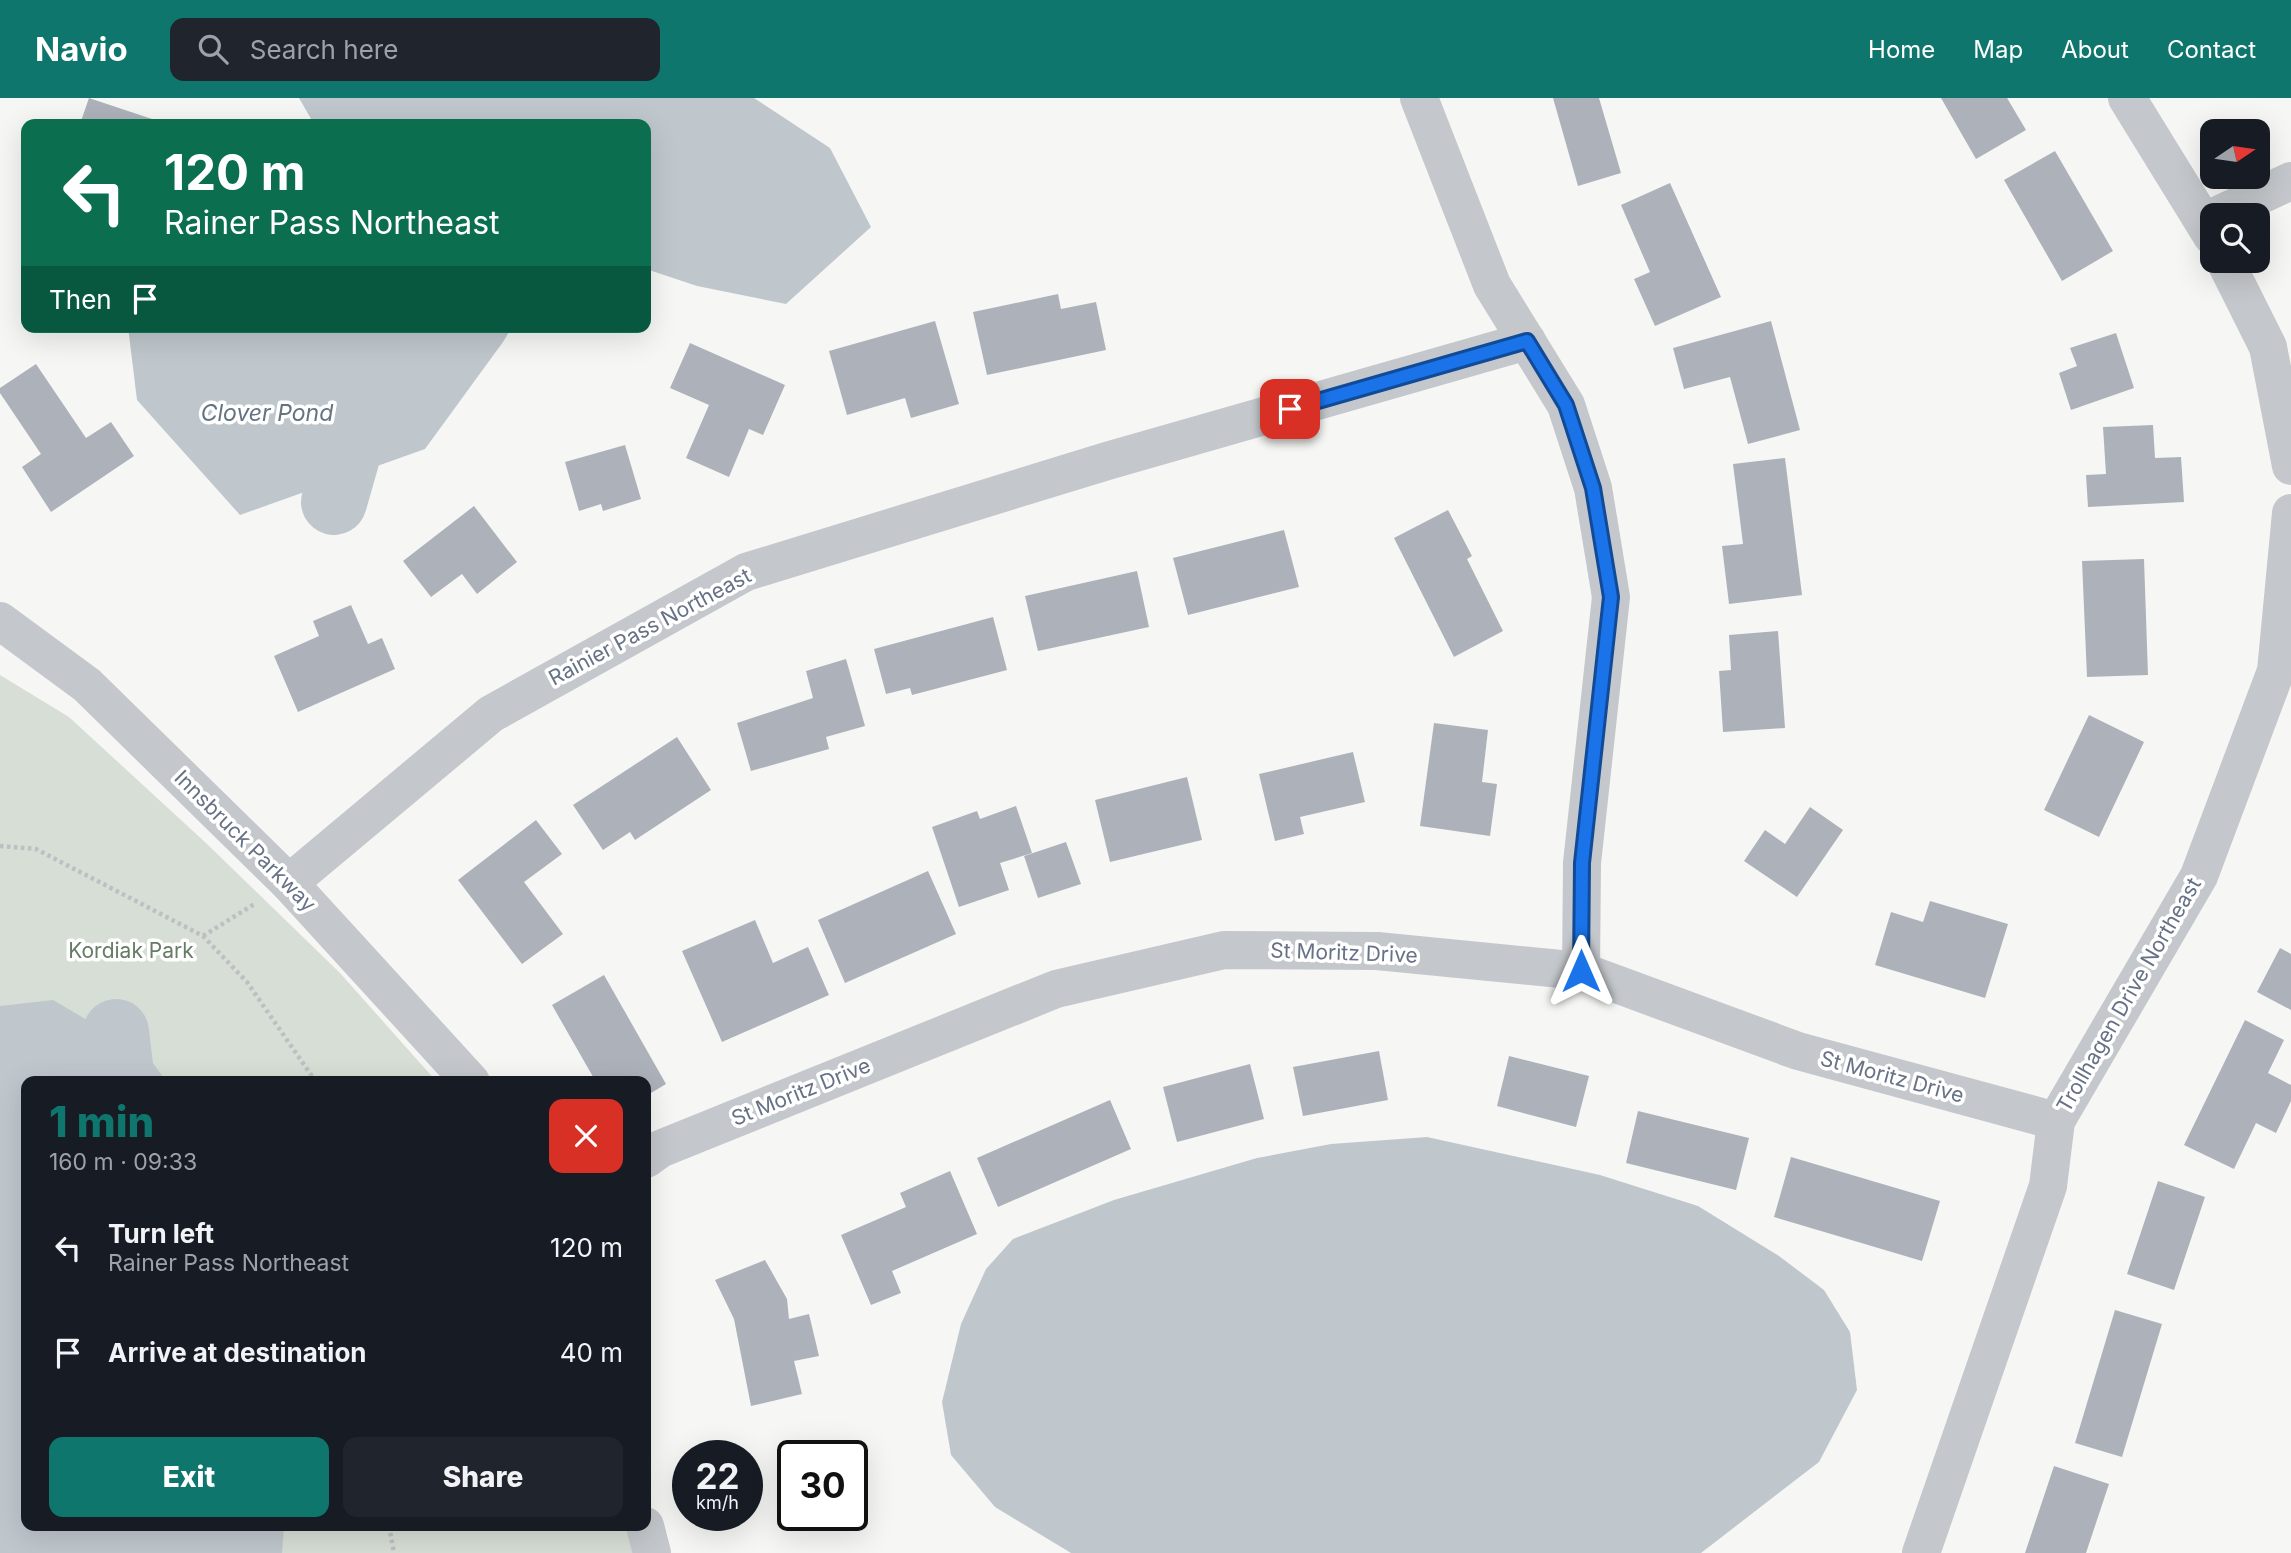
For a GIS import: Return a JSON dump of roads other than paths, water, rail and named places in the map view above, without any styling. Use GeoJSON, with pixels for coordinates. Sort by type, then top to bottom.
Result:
{"type":"FeatureCollection","features":[{"type":"Feature","properties":{"kind":"street"},"geometry":{"type":"LineString","coordinates":[[1419,98],[1492,285],[1566,405],[1593,488],[1611,597],[1582,863],[1581,971]]}},
{"type":"Feature","properties":{"kind":"street"},"geometry":{"type":"LineString","coordinates":[[2127,98],[2200,204]]}},
{"type":"Feature","properties":{"kind":"street"},"geometry":{"type":"LineString","coordinates":[[2249,203],[2291,181]]}},
{"type":"Feature","properties":{"kind":"street"},"geometry":{"type":"LineString","coordinates":[[2231,273],[2268,347],[2291,466]]}},
{"type":"Feature","properties":{"kind":"street","name":"Rainier Pass Northeast"},"geometry":{"type":"LineString","coordinates":[[289,883],[491,714],[746,572],[1107,461],[1527,341]]}},
{"type":"Feature","properties":{"kind":"street","name":"Trollhagen Drive Northeast"},"geometry":{"type":"LineString","coordinates":[[1921,1553],[2049,1186],[2056,1121],[2199,876],[2276,671],[2291,513]]}},
{"type":"Feature","properties":{"kind":"street","name":"Innsbruck Parkway"},"geometry":{"type":"LineString","coordinates":[[0,621],[87,685],[289,883],[466,1076]]}},
{"type":"Feature","properties":{"kind":"street","name":"St Moritz Drive"},"geometry":{"type":"LineString","coordinates":[[651,1155],[1056,989],[1224,950],[1377,951],[1581,971],[1798,1051],[2056,1121]]}},
{"type":"Feature","properties":{"kind":"street"},"geometry":{"type":"LineString","coordinates":[[646,1531],[652,1553]]}},
{"type":"Feature","properties":{"kind":"water"},"geometry":{"type":"Polygon","coordinates":[[[299,98],[754,98],[830,148],[871,227],[786,304],[697,286],[651,271],[651,119],[311,119],[299,98]]]}},
{"type":"Feature","properties":{"kind":"water","name":"Clover Pond"},"geometry":{"type":"Polygon","coordinates":[[[129,333],[508,333],[425,449],[240,515],[137,400],[129,333]]]}},
{"type":"Feature","properties":{"kind":"water"},"geometry":{"type":"Polygon","coordinates":[[[53,1000],[147,1055],[162,1076],[21,1076],[21,1531],[284,1531],[282,1553],[0,1553],[0,1006],[53,1000]]]}},
{"type":"Feature","properties":{"kind":"water"},"geometry":{"type":"Polygon","coordinates":[[[1427,1137],[1600,1175],[1698,1206],[1779,1256],[1824,1290],[1850,1332],[1857,1390],[1819,1462],[1701,1553],[1071,1553],[995,1507],[951,1455],[942,1402],[961,1324],[986,1269],[1013,1239],[1114,1200],[1257,1158],[1331,1144],[1427,1137]]]}},
{"type":"Feature","properties":{"kind":"waterway"},"geometry":{"type":"LineString","coordinates":[[334,502],[382,333]]}},
{"type":"Feature","properties":{"kind":"waterway"},"geometry":{"type":"LineString","coordinates":[[116,1032],[121,1076]]}},
{"type":"Feature","properties":{"kind":"park label","name":"Kordiak Park"},"geometry":{"type":"Point","coordinates":[131,951]}}]}
